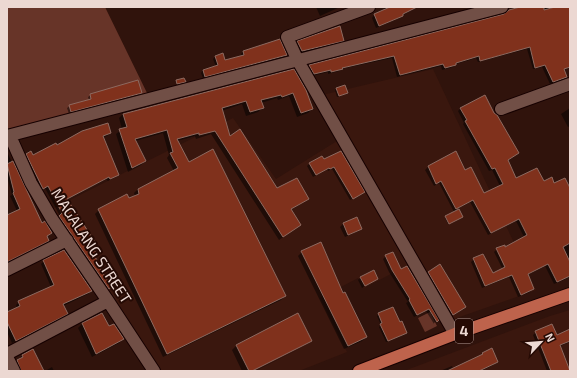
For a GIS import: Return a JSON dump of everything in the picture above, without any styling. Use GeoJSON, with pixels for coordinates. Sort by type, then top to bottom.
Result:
{"type":"FeatureCollection","features":[{"type":"Feature","properties":{"kind":"main road","name":"4"},"geometry":{"type":"LineString","coordinates":[[359,371],[456,334],[570,294]]}},
{"type":"Feature","properties":{"kind":"street"},"geometry":{"type":"LineString","coordinates":[[369,7],[287,37],[298,60],[456,334]]}},
{"type":"Feature","properties":{"kind":"street"},"geometry":{"type":"LineString","coordinates":[[8,136],[502,7]]}},
{"type":"Feature","properties":{"kind":"street"},"geometry":{"type":"LineString","coordinates":[[501,110],[570,84]]}},
{"type":"Feature","properties":{"kind":"street","name":"MAGALANG STREET"},"geometry":{"type":"LineString","coordinates":[[8,136],[31,183],[52,219],[154,371]]}},
{"type":"Feature","properties":{"kind":"street"},"geometry":{"type":"LineString","coordinates":[[7,270],[67,240]]}},
{"type":"Feature","properties":{"kind":"street"},"geometry":{"type":"LineString","coordinates":[[14,371],[7,356],[108,301]]}},
{"type":"Feature","properties":{"kind":"shaded area"},"geometry":{"type":"Polygon","coordinates":[[[7,7],[105,7],[148,95],[7,131],[7,7]]]}},
{"type":"Feature","properties":{"kind":"shaded area"},"geometry":{"type":"Polygon","coordinates":[[[433,69],[536,290],[454,319],[322,95],[433,69]]]}},
{"type":"Feature","properties":{"kind":"shaded area"},"geometry":{"type":"Polygon","coordinates":[[[233,118],[276,179],[337,141],[410,264],[364,288],[358,278],[320,298],[347,352],[299,371],[161,371],[52,209],[233,118]]]}},
{"type":"Feature","properties":{"kind":"shaded area"},"geometry":{"type":"Polygon","coordinates":[[[570,310],[570,371],[404,371],[550,316],[570,310]]]}},
{"type":"Feature","properties":{"kind":"shaded area"},"geometry":{"type":"Polygon","coordinates":[[[430,312],[437,326],[425,332],[418,318],[430,312]]]}},
{"type":"Feature","properties":{"kind":"building"},"geometry":{"type":"Polygon","coordinates":[[[390,7],[417,7],[403,14],[403,16],[379,26],[374,14],[390,7]]]}},
{"type":"Feature","properties":{"kind":"building"},"geometry":{"type":"Polygon","coordinates":[[[520,7],[544,7],[544,10],[555,7],[570,7],[570,67],[564,69],[567,77],[553,82],[545,65],[535,68],[530,47],[480,61],[479,56],[445,68],[443,64],[400,75],[394,56],[331,72],[331,70],[314,74],[309,65],[504,14],[509,10],[520,7]]]}},
{"type":"Feature","properties":{"kind":"building"},"geometry":{"type":"Polygon","coordinates":[[[340,26],[344,41],[302,51],[297,41],[340,26]]]}},
{"type":"Feature","properties":{"kind":"building"},"geometry":{"type":"Polygon","coordinates":[[[280,39],[287,55],[205,77],[203,70],[218,65],[215,56],[223,53],[225,60],[244,55],[243,51],[280,39]]]}},
{"type":"Feature","properties":{"kind":"building"},"geometry":{"type":"Polygon","coordinates":[[[294,69],[306,90],[313,109],[301,113],[293,93],[282,97],[281,95],[261,100],[264,108],[250,112],[246,101],[222,108],[230,136],[240,129],[277,188],[297,178],[309,199],[291,209],[301,225],[283,237],[215,131],[199,135],[199,133],[177,139],[189,162],[213,149],[286,296],[167,354],[98,209],[127,194],[129,198],[139,194],[138,189],[178,168],[170,153],[173,152],[167,130],[135,139],[146,161],[132,168],[119,129],[127,127],[123,114],[294,69]]]}},
{"type":"Feature","properties":{"kind":"building"},"geometry":{"type":"Polygon","coordinates":[[[184,78],[186,82],[177,84],[176,80],[184,78]]]}},
{"type":"Feature","properties":{"kind":"building"},"geometry":{"type":"Polygon","coordinates":[[[138,80],[142,93],[71,112],[69,105],[91,99],[90,94],[138,80]]]}},
{"type":"Feature","properties":{"kind":"building"},"geometry":{"type":"Polygon","coordinates":[[[345,85],[348,93],[339,96],[336,88],[345,85]]]}},
{"type":"Feature","properties":{"kind":"building"},"geometry":{"type":"Polygon","coordinates":[[[485,95],[494,113],[497,115],[519,153],[508,160],[516,178],[537,168],[544,181],[552,177],[554,183],[565,178],[570,188],[570,243],[563,247],[570,262],[570,276],[557,282],[548,264],[528,274],[534,289],[521,295],[512,275],[485,286],[473,258],[483,254],[493,273],[505,267],[496,248],[505,245],[505,247],[527,235],[519,219],[491,233],[473,200],[456,209],[441,181],[436,184],[428,166],[456,151],[465,170],[471,167],[484,193],[503,184],[495,168],[492,169],[465,121],[467,120],[460,108],[485,95]]]}},
{"type":"Feature","properties":{"kind":"building"},"geometry":{"type":"Polygon","coordinates":[[[108,123],[111,133],[103,136],[119,175],[110,179],[109,177],[67,199],[95,242],[91,245],[96,253],[93,254],[99,263],[97,264],[112,287],[109,289],[59,216],[62,213],[48,186],[43,189],[26,154],[31,151],[33,155],[56,143],[57,145],[82,131],[108,123]]]}},
{"type":"Feature","properties":{"kind":"building"},"geometry":{"type":"Polygon","coordinates":[[[341,151],[365,192],[353,199],[334,167],[316,175],[309,163],[322,156],[324,159],[341,151]]]}},
{"type":"Feature","properties":{"kind":"building"},"geometry":{"type":"Polygon","coordinates":[[[13,161],[42,223],[45,221],[52,233],[47,236],[49,241],[7,262],[7,215],[20,209],[13,193],[7,164],[13,161]]]}},
{"type":"Feature","properties":{"kind":"building"},"geometry":{"type":"Polygon","coordinates":[[[459,209],[463,217],[449,224],[445,216],[459,209]]]}},
{"type":"Feature","properties":{"kind":"building"},"geometry":{"type":"Polygon","coordinates":[[[357,217],[362,229],[348,235],[343,223],[357,217]]]}},
{"type":"Feature","properties":{"kind":"building"},"geometry":{"type":"Polygon","coordinates":[[[321,242],[343,293],[345,292],[367,337],[348,346],[301,251],[321,242]]]}},
{"type":"Feature","properties":{"kind":"building"},"geometry":{"type":"Polygon","coordinates":[[[64,250],[92,291],[63,304],[68,314],[16,341],[7,322],[7,312],[20,306],[18,301],[54,285],[43,260],[64,250]]]}},
{"type":"Feature","properties":{"kind":"building"},"geometry":{"type":"Polygon","coordinates":[[[393,252],[401,269],[407,266],[439,320],[437,322],[429,309],[417,315],[409,300],[410,299],[392,270],[385,255],[393,252]]]}},
{"type":"Feature","properties":{"kind":"building"},"geometry":{"type":"Polygon","coordinates":[[[440,264],[466,307],[453,315],[428,272],[440,264]]]}},
{"type":"Feature","properties":{"kind":"building"},"geometry":{"type":"Polygon","coordinates":[[[374,270],[378,279],[365,286],[360,277],[374,270]]]}},
{"type":"Feature","properties":{"kind":"building"},"geometry":{"type":"Polygon","coordinates":[[[393,307],[400,322],[402,321],[407,333],[388,341],[380,324],[382,323],[378,313],[393,307]]]}},
{"type":"Feature","properties":{"kind":"building"},"geometry":{"type":"Polygon","coordinates":[[[102,313],[109,326],[114,324],[124,339],[96,354],[82,323],[102,313]]]}},
{"type":"Feature","properties":{"kind":"building"},"geometry":{"type":"Polygon","coordinates":[[[298,313],[312,341],[252,371],[249,371],[236,345],[298,313]]]}},
{"type":"Feature","properties":{"kind":"building"},"geometry":{"type":"Polygon","coordinates":[[[552,324],[557,335],[570,329],[570,341],[560,345],[570,371],[551,371],[535,331],[552,324]]]}},
{"type":"Feature","properties":{"kind":"building"},"geometry":{"type":"Polygon","coordinates":[[[492,348],[498,362],[479,371],[447,371],[483,354],[482,353],[492,348]]]}},
{"type":"Feature","properties":{"kind":"building"},"geometry":{"type":"Polygon","coordinates":[[[33,349],[44,371],[21,371],[17,360],[23,357],[22,355],[33,349]]]}}]}
